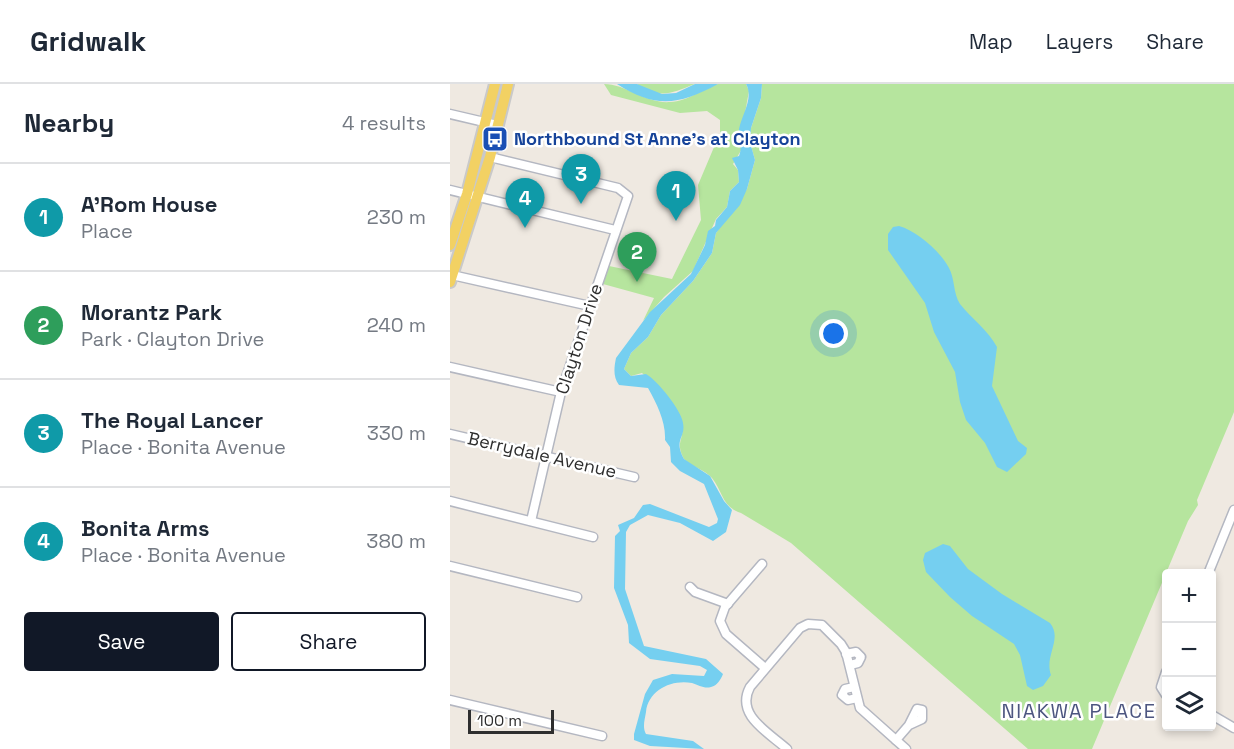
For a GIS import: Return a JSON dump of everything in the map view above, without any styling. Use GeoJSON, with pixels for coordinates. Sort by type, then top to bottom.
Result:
{"type":"FeatureCollection","features":[{"type":"Feature","properties":{"kind":"main road"},"geometry":{"type":"LineString","coordinates":[[451,278],[472,195],[495,84]]}},
{"type":"Feature","properties":{"kind":"main road"},"geometry":{"type":"LineString","coordinates":[[450,245],[490,158],[508,84]]}},
{"type":"Feature","properties":{"kind":"street"},"geometry":{"type":"LineString","coordinates":[[450,114],[497,125]]}},
{"type":"Feature","properties":{"kind":"street","name":"Clayton Drive"},"geometry":{"type":"LineString","coordinates":[[490,158],[624,191],[628,196],[561,392],[531,520]]}},
{"type":"Feature","properties":{"kind":"street"},"geometry":{"type":"LineString","coordinates":[[450,190],[615,231]]}},
{"type":"Feature","properties":{"kind":"street"},"geometry":{"type":"LineString","coordinates":[[451,278],[590,306]]}},
{"type":"Feature","properties":{"kind":"street"},"geometry":{"type":"LineString","coordinates":[[450,367],[561,392]]}},
{"type":"Feature","properties":{"kind":"street","name":"Berrydale Avenue"},"geometry":{"type":"LineString","coordinates":[[450,434],[634,477]]}},
{"type":"Feature","properties":{"kind":"street"},"geometry":{"type":"LineString","coordinates":[[450,501],[593,537]]}},
{"type":"Feature","properties":{"kind":"street"},"geometry":{"type":"LineString","coordinates":[[1210,569],[1234,510]]}},
{"type":"Feature","properties":{"kind":"street"},"geometry":{"type":"LineString","coordinates":[[762,564],[721,615],[722,629],[765,668]]}},
{"type":"Feature","properties":{"kind":"street"},"geometry":{"type":"LineString","coordinates":[[450,566],[577,597]]}},
{"type":"Feature","properties":{"kind":"street"},"geometry":{"type":"LineString","coordinates":[[690,587],[695,592],[728,604]]}},
{"type":"Feature","properties":{"kind":"street"},"geometry":{"type":"LineString","coordinates":[[787,749],[752,718],[746,709],[745,696],[765,668],[800,628],[808,624],[822,626],[841,644],[850,665],[857,698],[865,713],[906,749]]}},
{"type":"Feature","properties":{"kind":"street"},"geometry":{"type":"LineString","coordinates":[[846,654],[856,652],[861,657],[858,663],[850,665]]}},
{"type":"Feature","properties":{"kind":"street"},"geometry":{"type":"LineString","coordinates":[[854,687],[845,689],[842,695],[848,700],[857,698]]}},
{"type":"Feature","properties":{"kind":"street"},"geometry":{"type":"LineString","coordinates":[[450,700],[602,736]]}},
{"type":"Feature","properties":{"kind":"street"},"geometry":{"type":"LineString","coordinates":[[1216,717],[1234,728]]}},
{"type":"Feature","properties":{"kind":"street"},"geometry":{"type":"LineString","coordinates":[[896,740],[909,726]]}},
{"type":"Feature","properties":{"kind":"green space"},"geometry":{"type":"Polygon","coordinates":[[[604,84],[620,87],[661,102],[677,101],[718,84],[746,84],[749,91],[740,140],[743,147],[733,164],[738,170],[739,182],[730,191],[727,207],[716,219],[693,271],[664,297],[643,321],[654,298],[603,284],[609,266],[672,279],[701,220],[698,185],[720,133],[720,120],[707,111],[680,113],[611,95],[604,84]]]}},
{"type":"Feature","properties":{"kind":"green space"},"geometry":{"type":"Polygon","coordinates":[[[637,84],[695,84],[672,92],[660,93],[637,84]]]}},
{"type":"Feature","properties":{"kind":"green space"},"geometry":{"type":"Polygon","coordinates":[[[762,84],[1234,84],[1234,412],[1197,500],[1198,505],[1188,521],[1168,569],[1162,569],[1162,583],[1092,749],[1028,749],[791,543],[730,507],[712,478],[684,459],[680,449],[682,427],[672,404],[642,373],[631,376],[624,369],[631,353],[648,337],[661,315],[693,281],[712,253],[716,233],[747,189],[755,160],[750,142],[751,128],[761,98],[762,84]]]}},
{"type":"Feature","properties":{"kind":"water"},"geometry":{"type":"Polygon","coordinates":[[[617,84],[637,84],[662,94],[676,93],[695,84],[718,84],[679,100],[656,101],[644,98],[617,84]]]}},
{"type":"Feature","properties":{"kind":"water"},"geometry":{"type":"Polygon","coordinates":[[[746,84],[762,84],[761,98],[751,128],[750,142],[755,160],[747,189],[740,205],[716,233],[712,253],[693,281],[661,315],[648,337],[631,353],[624,369],[631,376],[646,374],[668,396],[682,418],[683,432],[680,447],[684,459],[710,476],[724,501],[732,510],[726,532],[713,541],[680,523],[648,515],[630,525],[626,532],[625,589],[644,646],[706,659],[723,674],[717,684],[711,687],[684,682],[669,685],[656,692],[648,704],[644,723],[646,734],[693,741],[704,749],[650,746],[634,740],[634,734],[645,694],[653,680],[672,674],[704,676],[707,670],[700,666],[650,659],[629,643],[628,625],[614,588],[615,536],[620,531],[618,525],[634,518],[643,505],[650,504],[709,527],[717,523],[718,519],[704,484],[680,471],[671,462],[670,447],[665,440],[658,407],[648,388],[619,385],[617,382],[616,358],[650,312],[691,274],[705,245],[708,231],[715,226],[716,220],[727,207],[730,191],[739,182],[738,170],[732,158],[739,156],[740,152],[739,129],[749,95],[746,84]]]}},
{"type":"Feature","properties":{"kind":"water"},"geometry":{"type":"Polygon","coordinates":[[[899,226],[920,237],[940,255],[951,272],[960,304],[997,347],[992,386],[1018,441],[1027,448],[1026,454],[1007,472],[997,467],[985,443],[966,420],[960,402],[955,372],[934,332],[925,303],[888,250],[888,234],[893,227],[899,226]]]}},
{"type":"Feature","properties":{"kind":"water"},"geometry":{"type":"Polygon","coordinates":[[[943,544],[950,546],[968,569],[1002,594],[1050,623],[1055,635],[1049,668],[1051,675],[1043,686],[1033,690],[1027,686],[1020,655],[1014,644],[972,616],[926,572],[923,560],[925,553],[943,544]]]}},
{"type":"Feature","properties":{"kind":"place","name":"Northbound St Anne's at Clayton"},"geometry":{"type":"Point","coordinates":[495,139]}},
{"type":"Feature","properties":{"kind":"place","name":"The Royal Lancer"},"geometry":{"type":"Point","coordinates":[581,204]}},
{"type":"Feature","properties":{"kind":"place","name":"A'Rom House"},"geometry":{"type":"Point","coordinates":[676,221]}},
{"type":"Feature","properties":{"kind":"place","name":"Bonita Arms"},"geometry":{"type":"Point","coordinates":[525,228]}},
{"type":"Feature","properties":{"kind":"place","name":"Morantz Park"},"geometry":{"type":"Point","coordinates":[637,282]}},
{"type":"Feature","properties":{"kind":"district","name":"NIAKWA PLACE"},"geometry":{"type":"Point","coordinates":[1079,711]}}]}
